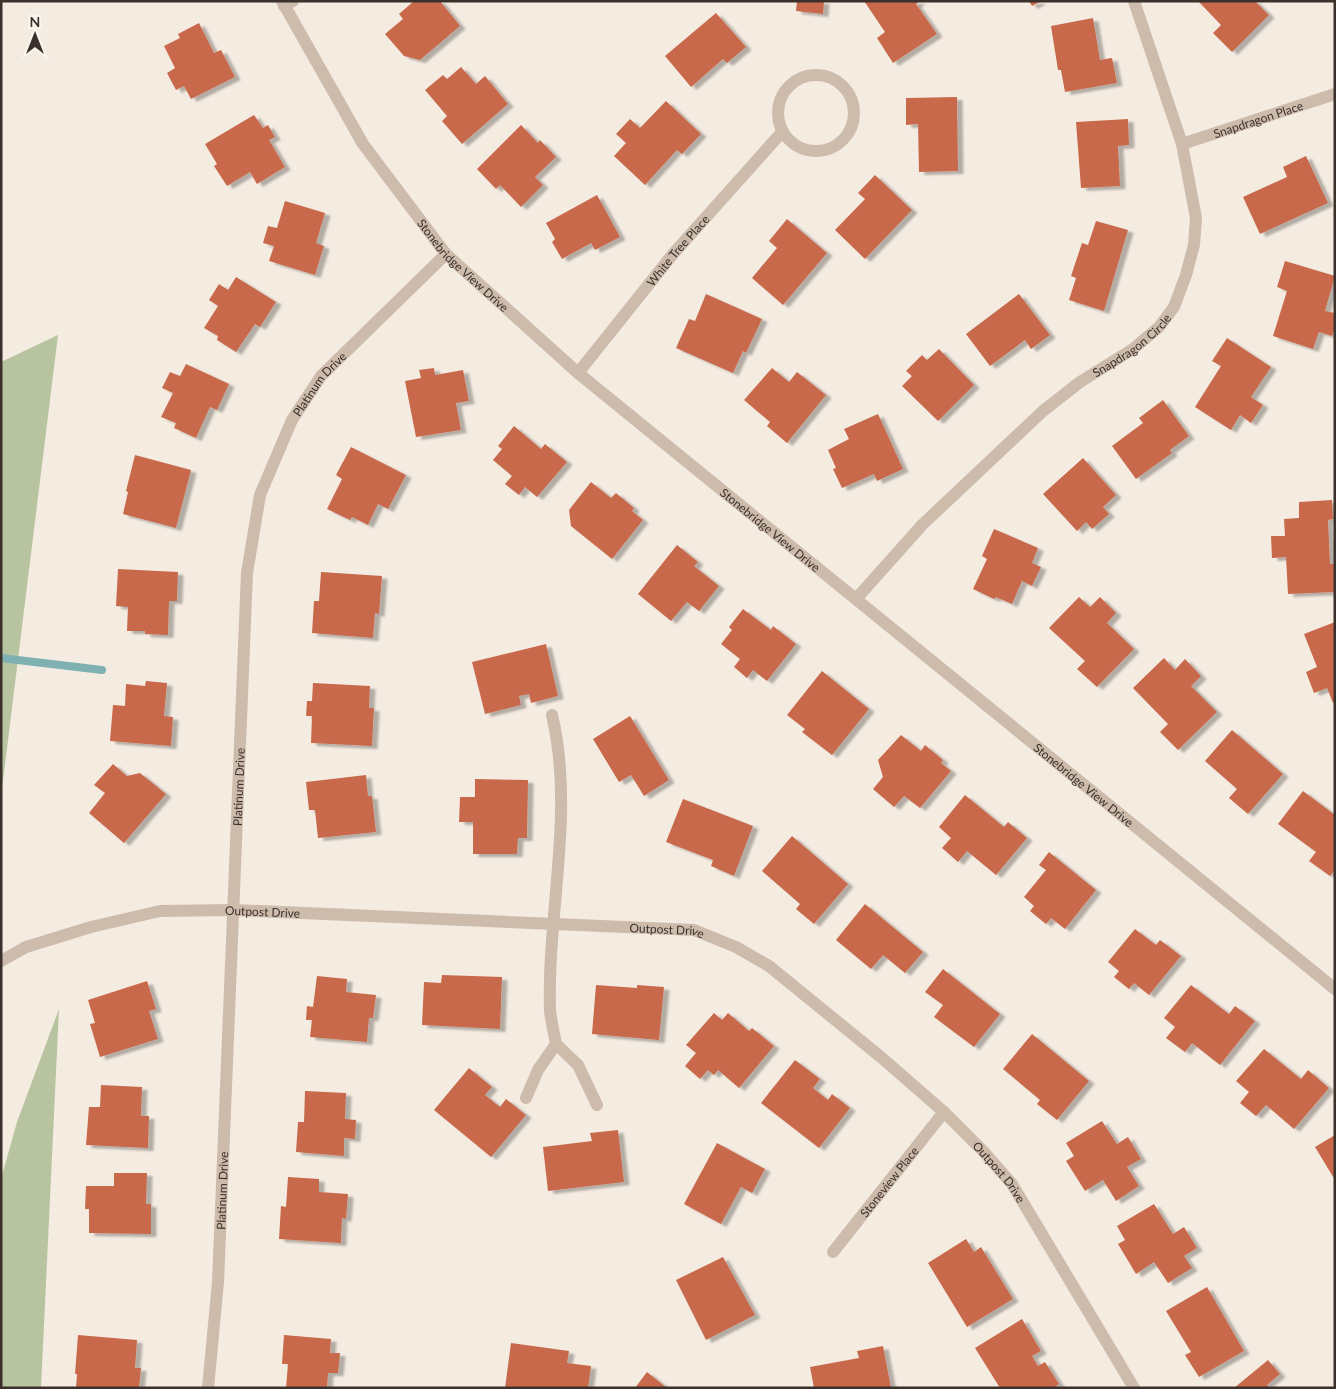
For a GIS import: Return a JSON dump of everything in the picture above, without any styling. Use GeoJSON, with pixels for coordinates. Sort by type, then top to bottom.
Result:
{"type":"FeatureCollection","features":[{"type":"Feature","properties":{"kind":"street","name":"Snapdragon Circle"},"geometry":{"type":"LineString","coordinates":[[856,599],[922,525],[1043,411],[1080,382],[1133,349],[1159,327],[1174,307],[1186,275],[1194,245],[1196,218],[1182,144],[1134,1]]}},
{"type":"Feature","properties":{"kind":"street","name":"Stonebridge View Drive"},"geometry":{"type":"LineString","coordinates":[[286,3],[364,144],[446,254],[578,373],[1335,989]]}},
{"type":"Feature","properties":{"kind":"street"},"geometry":{"type":"LineString","coordinates":[[821,74],[843,84],[851,95],[855,108],[854,121],[849,133],[840,143],[829,149],[815,152],[802,149],[791,142],[782,132],[778,120],[781,96],[797,79],[808,75],[821,74]]}},
{"type":"Feature","properties":{"kind":"street","name":"Snapdragon Place"},"geometry":{"type":"LineString","coordinates":[[1182,144],[1335,94]]}},
{"type":"Feature","properties":{"kind":"street","name":"White Tree Place"},"geometry":{"type":"LineString","coordinates":[[578,373],[673,254],[782,132]]}},
{"type":"Feature","properties":{"kind":"street","name":"Platinum Drive"},"geometry":{"type":"LineString","coordinates":[[208,1388],[218,1282],[247,573],[260,495],[292,420],[321,376],[446,254]]}},
{"type":"Feature","properties":{"kind":"street"},"geometry":{"type":"LineString","coordinates":[[552,715],[558,737],[562,806],[552,923],[550,1012],[556,1044],[578,1065],[597,1105]]}},
{"type":"Feature","properties":{"kind":"street","name":"Outpost Drive"},"geometry":{"type":"LineString","coordinates":[[1,962],[26,947],[91,927],[160,912],[234,910],[694,930],[736,947],[769,966],[882,1058],[944,1112],[983,1151],[1012,1184],[1134,1388]]}},
{"type":"Feature","properties":{"kind":"street"},"geometry":{"type":"LineString","coordinates":[[526,1098],[538,1070],[556,1044]]}},
{"type":"Feature","properties":{"kind":"street","name":"Stoneview Place"},"geometry":{"type":"LineString","coordinates":[[833,1252],[944,1112]]}},
{"type":"Feature","properties":{"kind":"green space"},"geometry":{"type":"Polygon","coordinates":[[[58,335],[1,797],[1,362],[58,335]]]}},
{"type":"Feature","properties":{"kind":"green space"},"geometry":{"type":"Polygon","coordinates":[[[59,1009],[41,1388],[1,1388],[1,1179],[17,1122],[59,1009]]]}},
{"type":"Feature","properties":{"kind":"building"},"geometry":{"type":"Polygon","coordinates":[[[414,1],[440,1],[460,26],[420,60],[404,56],[385,34],[403,19],[399,14],[414,1]]]}},
{"type":"Feature","properties":{"kind":"building"},"geometry":{"type":"Polygon","coordinates":[[[797,1],[824,1],[823,14],[796,11],[797,1]]]}},
{"type":"Feature","properties":{"kind":"building"},"geometry":{"type":"Polygon","coordinates":[[[864,1],[920,1],[916,4],[937,34],[893,63],[877,38],[885,32],[864,1]]]}},
{"type":"Feature","properties":{"kind":"building"},"geometry":{"type":"Polygon","coordinates":[[[1029,1],[1041,1],[1032,6],[1029,1]]]}},
{"type":"Feature","properties":{"kind":"building"},"geometry":{"type":"Polygon","coordinates":[[[1198,1],[1255,1],[1269,15],[1232,52],[1213,33],[1221,25],[1198,1]]]}},
{"type":"Feature","properties":{"kind":"building"},"geometry":{"type":"Polygon","coordinates":[[[716,13],[746,47],[727,63],[723,59],[691,87],[665,56],[716,13]]]}},
{"type":"Feature","properties":{"kind":"building"},"geometry":{"type":"Polygon","coordinates":[[[1093,18],[1100,60],[1112,58],[1117,83],[1065,92],[1061,70],[1058,70],[1051,26],[1093,18]]]}},
{"type":"Feature","properties":{"kind":"building"},"geometry":{"type":"Polygon","coordinates":[[[199,23],[214,53],[221,50],[235,77],[191,99],[184,86],[176,90],[167,73],[175,68],[164,46],[180,38],[178,34],[199,23]]]}},
{"type":"Feature","properties":{"kind":"building"},"geometry":{"type":"Polygon","coordinates":[[[461,67],[476,84],[485,76],[508,104],[462,144],[442,121],[447,116],[425,90],[443,75],[447,79],[461,67]]]}},
{"type":"Feature","properties":{"kind":"building"},"geometry":{"type":"Polygon","coordinates":[[[957,97],[958,171],[919,172],[918,124],[906,125],[906,98],[957,97]]]}},
{"type":"Feature","properties":{"kind":"building"},"geometry":{"type":"Polygon","coordinates":[[[666,101],[701,134],[682,154],[677,150],[645,185],[614,156],[626,143],[616,134],[630,119],[640,128],[666,101]]]}},
{"type":"Feature","properties":{"kind":"building"},"geometry":{"type":"Polygon","coordinates":[[[254,115],[263,128],[268,125],[275,137],[269,140],[285,167],[257,184],[250,172],[227,186],[214,166],[217,164],[205,144],[254,115]]]}},
{"type":"Feature","properties":{"kind":"building"},"geometry":{"type":"Polygon","coordinates":[[[1128,119],[1129,145],[1118,146],[1120,186],[1081,188],[1076,122],[1128,119]]]}},
{"type":"Feature","properties":{"kind":"building"},"geometry":{"type":"Polygon","coordinates":[[[521,125],[538,143],[540,140],[556,157],[535,177],[543,185],[521,207],[500,185],[496,189],[477,169],[521,125]]]}},
{"type":"Feature","properties":{"kind":"building"},"geometry":{"type":"Polygon","coordinates":[[[1306,156],[1328,203],[1260,234],[1243,197],[1287,177],[1283,167],[1306,156]]]}},
{"type":"Feature","properties":{"kind":"building"},"geometry":{"type":"Polygon","coordinates":[[[875,175],[912,210],[865,259],[835,230],[865,199],[858,193],[875,175]]]}},
{"type":"Feature","properties":{"kind":"building"},"geometry":{"type":"Polygon","coordinates":[[[597,195],[620,237],[595,250],[591,243],[562,259],[552,242],[555,239],[546,223],[597,195]]]}},
{"type":"Feature","properties":{"kind":"building"},"geometry":{"type":"Polygon","coordinates":[[[285,201],[325,213],[316,243],[324,246],[315,275],[269,261],[274,246],[263,243],[268,226],[277,228],[285,201]]]}},
{"type":"Feature","properties":{"kind":"building"},"geometry":{"type":"Polygon","coordinates":[[[787,219],[827,253],[783,305],[752,278],[777,248],[769,241],[787,219]]]}},
{"type":"Feature","properties":{"kind":"building"},"geometry":{"type":"Polygon","coordinates":[[[1096,221],[1128,230],[1104,311],[1069,300],[1076,278],[1071,276],[1082,243],[1088,245],[1096,221]]]}},
{"type":"Feature","properties":{"kind":"building"},"geometry":{"type":"Polygon","coordinates":[[[1285,261],[1335,276],[1325,311],[1335,313],[1335,327],[1332,336],[1319,332],[1313,349],[1273,336],[1287,291],[1277,287],[1285,261]]]}},
{"type":"Feature","properties":{"kind":"building"},"geometry":{"type":"Polygon","coordinates":[[[236,277],[276,302],[260,327],[255,324],[236,352],[217,340],[218,336],[204,328],[218,306],[209,300],[219,284],[228,290],[236,277]]]}},
{"type":"Feature","properties":{"kind":"building"},"geometry":{"type":"Polygon","coordinates":[[[706,294],[762,319],[746,353],[743,351],[733,373],[676,348],[689,319],[695,321],[706,294]]]}},
{"type":"Feature","properties":{"kind":"building"},"geometry":{"type":"Polygon","coordinates":[[[1019,294],[1050,335],[1031,349],[1025,340],[990,366],[966,334],[1019,294]]]}},
{"type":"Feature","properties":{"kind":"building"},"geometry":{"type":"Polygon","coordinates":[[[1227,338],[1271,367],[1251,397],[1263,405],[1251,423],[1240,415],[1231,430],[1195,407],[1221,366],[1212,361],[1227,338]]]}},
{"type":"Feature","properties":{"kind":"building"},"geometry":{"type":"Polygon","coordinates":[[[939,349],[974,385],[938,421],[902,386],[912,376],[906,371],[922,355],[927,360],[939,349]]]}},
{"type":"Feature","properties":{"kind":"building"},"geometry":{"type":"Polygon","coordinates":[[[186,364],[229,384],[217,410],[210,407],[196,438],[174,428],[176,423],[161,417],[173,393],[162,388],[170,372],[180,376],[186,364]]]}},
{"type":"Feature","properties":{"kind":"building"},"geometry":{"type":"Polygon","coordinates":[[[434,368],[435,375],[463,370],[469,401],[456,403],[461,430],[416,437],[405,381],[421,378],[419,370],[434,368]]]}},
{"type":"Feature","properties":{"kind":"building"},"geometry":{"type":"Polygon","coordinates":[[[772,368],[789,382],[797,372],[826,395],[787,443],[767,426],[770,422],[744,400],[772,368]]]}},
{"type":"Feature","properties":{"kind":"building"},"geometry":{"type":"Polygon","coordinates":[[[1163,400],[1189,436],[1170,450],[1172,453],[1136,479],[1112,446],[1143,423],[1139,418],[1163,400]]]}},
{"type":"Feature","properties":{"kind":"building"},"geometry":{"type":"Polygon","coordinates":[[[878,414],[903,469],[877,481],[874,474],[842,488],[833,469],[836,468],[828,450],[849,439],[844,429],[878,414]]]}},
{"type":"Feature","properties":{"kind":"building"},"geometry":{"type":"Polygon","coordinates":[[[514,426],[541,449],[545,444],[567,462],[537,497],[525,487],[519,495],[505,484],[512,476],[493,460],[502,449],[498,446],[514,426]]]}},
{"type":"Feature","properties":{"kind":"building"},"geometry":{"type":"Polygon","coordinates":[[[351,447],[406,475],[388,509],[378,504],[368,525],[352,517],[350,520],[327,509],[342,479],[336,475],[351,447]]]}},
{"type":"Feature","properties":{"kind":"building"},"geometry":{"type":"Polygon","coordinates":[[[135,455],[191,470],[176,528],[123,514],[128,492],[126,491],[135,455]]]}},
{"type":"Feature","properties":{"kind":"building"},"geometry":{"type":"Polygon","coordinates":[[[1083,458],[1116,495],[1103,507],[1109,514],[1092,529],[1086,522],[1077,531],[1043,494],[1083,458]]]}},
{"type":"Feature","properties":{"kind":"building"},"geometry":{"type":"Polygon","coordinates":[[[591,482],[611,498],[616,493],[634,508],[632,511],[643,520],[612,559],[571,526],[569,510],[591,482]]]}},
{"type":"Feature","properties":{"kind":"building"},"geometry":{"type":"Polygon","coordinates":[[[1332,500],[1333,519],[1328,520],[1330,564],[1335,564],[1335,592],[1288,594],[1286,557],[1272,558],[1271,536],[1285,536],[1284,519],[1299,518],[1299,502],[1332,500]]]}},
{"type":"Feature","properties":{"kind":"building"},"geometry":{"type":"Polygon","coordinates":[[[994,529],[1038,548],[1032,563],[1041,567],[1032,586],[1022,581],[1012,604],[996,597],[994,599],[973,589],[987,559],[982,556],[994,529]]]}},
{"type":"Feature","properties":{"kind":"building"},"geometry":{"type":"Polygon","coordinates":[[[677,545],[698,562],[694,566],[719,586],[699,611],[687,602],[671,621],[638,594],[677,545]]]}},
{"type":"Feature","properties":{"kind":"building"},"geometry":{"type":"Polygon","coordinates":[[[118,569],[178,572],[177,601],[169,601],[168,635],[145,634],[145,631],[127,631],[128,607],[116,606],[118,569]]]}},
{"type":"Feature","properties":{"kind":"building"},"geometry":{"type":"Polygon","coordinates":[[[321,572],[382,576],[379,614],[375,613],[373,638],[312,633],[314,601],[319,601],[321,572]]]}},
{"type":"Feature","properties":{"kind":"building"},"geometry":{"type":"Polygon","coordinates":[[[1079,597],[1090,607],[1100,597],[1116,613],[1107,623],[1134,649],[1097,687],[1077,669],[1085,661],[1049,628],[1079,597]]]}},
{"type":"Feature","properties":{"kind":"building"},"geometry":{"type":"Polygon","coordinates":[[[743,609],[771,630],[773,626],[796,644],[767,681],[753,670],[747,678],[734,667],[740,659],[721,644],[732,630],[729,627],[743,609]]]}},
{"type":"Feature","properties":{"kind":"building"},"geometry":{"type":"Polygon","coordinates":[[[1335,622],[1335,702],[1333,703],[1327,688],[1314,693],[1306,672],[1317,667],[1304,634],[1335,622]]]}},
{"type":"Feature","properties":{"kind":"building"},"geometry":{"type":"Polygon","coordinates":[[[546,644],[558,696],[531,703],[529,694],[519,696],[521,705],[485,714],[472,662],[546,644]]]}},
{"type":"Feature","properties":{"kind":"building"},"geometry":{"type":"Polygon","coordinates":[[[1164,658],[1175,670],[1185,659],[1201,676],[1191,686],[1217,712],[1178,750],[1160,732],[1168,724],[1133,688],[1164,658]]]}},
{"type":"Feature","properties":{"kind":"building"},"geometry":{"type":"Polygon","coordinates":[[[822,671],[869,709],[832,755],[802,732],[805,729],[787,715],[822,671]]]}},
{"type":"Feature","properties":{"kind":"building"},"geometry":{"type":"Polygon","coordinates":[[[146,681],[167,683],[164,716],[173,717],[171,746],[110,741],[113,705],[125,706],[126,684],[145,686],[146,681]]]}},
{"type":"Feature","properties":{"kind":"building"},"geometry":{"type":"Polygon","coordinates":[[[313,683],[370,686],[369,708],[374,708],[372,746],[311,743],[312,716],[306,716],[307,701],[312,701],[313,683]]]}},
{"type":"Feature","properties":{"kind":"building"},"geometry":{"type":"Polygon","coordinates":[[[630,716],[669,780],[644,796],[631,775],[619,782],[593,739],[630,716]]]}},
{"type":"Feature","properties":{"kind":"building"},"geometry":{"type":"Polygon","coordinates":[[[1232,730],[1283,774],[1248,814],[1229,798],[1237,789],[1205,761],[1232,730]]]}},
{"type":"Feature","properties":{"kind":"building"},"geometry":{"type":"Polygon","coordinates":[[[901,735],[921,751],[925,745],[943,760],[941,763],[951,771],[920,808],[904,796],[894,807],[873,789],[883,777],[878,760],[901,735]]]}},
{"type":"Feature","properties":{"kind":"building"},"geometry":{"type":"Polygon","coordinates":[[[113,764],[127,776],[140,773],[166,794],[124,843],[89,813],[105,793],[94,785],[113,764]]]}},
{"type":"Feature","properties":{"kind":"building"},"geometry":{"type":"Polygon","coordinates":[[[366,775],[368,796],[372,796],[376,832],[318,838],[315,810],[309,810],[306,782],[366,775]]]}},
{"type":"Feature","properties":{"kind":"building"},"geometry":{"type":"Polygon","coordinates":[[[475,779],[528,780],[527,838],[518,838],[517,854],[473,854],[473,822],[459,822],[460,797],[475,797],[475,779]]]}},
{"type":"Feature","properties":{"kind":"building"},"geometry":{"type":"Polygon","coordinates":[[[1303,791],[1335,815],[1335,870],[1330,876],[1309,861],[1316,852],[1278,824],[1303,791]]]}},
{"type":"Feature","properties":{"kind":"building"},"geometry":{"type":"Polygon","coordinates":[[[965,795],[1004,827],[1008,822],[1027,838],[996,875],[967,851],[958,862],[942,848],[951,838],[939,827],[965,795]]]}},
{"type":"Feature","properties":{"kind":"building"},"geometry":{"type":"Polygon","coordinates":[[[683,799],[753,826],[734,876],[711,866],[713,860],[666,842],[683,799]]]}},
{"type":"Feature","properties":{"kind":"building"},"geometry":{"type":"Polygon","coordinates":[[[792,836],[848,884],[814,924],[796,909],[800,904],[762,871],[792,836]]]}},
{"type":"Feature","properties":{"kind":"building"},"geometry":{"type":"Polygon","coordinates":[[[1049,852],[1096,890],[1065,929],[1051,918],[1046,924],[1030,911],[1034,906],[1024,897],[1046,870],[1039,865],[1049,852]]]}},
{"type":"Feature","properties":{"kind":"building"},"geometry":{"type":"Polygon","coordinates":[[[865,904],[923,952],[905,973],[883,955],[871,969],[836,940],[865,904]]]}},
{"type":"Feature","properties":{"kind":"building"},"geometry":{"type":"Polygon","coordinates":[[[1135,929],[1156,945],[1160,940],[1181,956],[1149,995],[1134,983],[1129,989],[1114,977],[1119,971],[1108,962],[1135,929]]]}},
{"type":"Feature","properties":{"kind":"building"},"geometry":{"type":"Polygon","coordinates":[[[943,969],[1000,1014],[974,1047],[934,1017],[943,1005],[925,992],[943,969]]]}},
{"type":"Feature","properties":{"kind":"building"},"geometry":{"type":"Polygon","coordinates":[[[442,975],[502,977],[500,1029],[422,1025],[424,982],[441,983],[442,975]]]}},
{"type":"Feature","properties":{"kind":"building"},"geometry":{"type":"Polygon","coordinates":[[[317,976],[347,979],[346,992],[376,995],[373,1018],[369,1018],[367,1042],[310,1037],[312,1020],[306,1020],[307,1006],[313,1007],[317,976]]]}},
{"type":"Feature","properties":{"kind":"building"},"geometry":{"type":"Polygon","coordinates":[[[147,981],[156,1009],[149,1011],[158,1039],[100,1057],[90,1024],[95,1023],[88,1000],[147,981]]]}},
{"type":"Feature","properties":{"kind":"building"},"geometry":{"type":"Polygon","coordinates":[[[596,985],[637,988],[637,985],[664,987],[659,1040],[592,1034],[596,985]]]}},
{"type":"Feature","properties":{"kind":"building"},"geometry":{"type":"Polygon","coordinates":[[[1191,985],[1229,1014],[1235,1006],[1255,1021],[1220,1065],[1192,1043],[1185,1052],[1166,1038],[1175,1027],[1164,1018],[1191,985]]]}},
{"type":"Feature","properties":{"kind":"building"},"geometry":{"type":"Polygon","coordinates":[[[714,1013],[722,1020],[728,1013],[749,1031],[752,1028],[774,1046],[739,1088],[718,1070],[714,1075],[708,1070],[700,1079],[685,1066],[696,1053],[686,1045],[714,1013]]]}},
{"type":"Feature","properties":{"kind":"building"},"geometry":{"type":"Polygon","coordinates":[[[1032,1034],[1089,1081],[1057,1120],[1037,1104],[1040,1100],[1003,1069],[1032,1034]]]}},
{"type":"Feature","properties":{"kind":"building"},"geometry":{"type":"Polygon","coordinates":[[[1264,1049],[1301,1079],[1308,1070],[1329,1088],[1294,1129],[1266,1105],[1256,1116],[1240,1103],[1249,1092],[1236,1081],[1264,1049]]]}},
{"type":"Feature","properties":{"kind":"building"},"geometry":{"type":"Polygon","coordinates":[[[795,1060],[820,1079],[813,1088],[828,1100],[832,1094],[850,1108],[819,1148],[761,1103],[795,1060]]]}},
{"type":"Feature","properties":{"kind":"building"},"geometry":{"type":"Polygon","coordinates":[[[469,1068],[492,1087],[485,1095],[500,1107],[506,1099],[526,1115],[491,1157],[434,1110],[469,1068]]]}},
{"type":"Feature","properties":{"kind":"building"},"geometry":{"type":"Polygon","coordinates":[[[101,1085],[142,1087],[141,1116],[149,1116],[148,1148],[86,1145],[89,1107],[100,1107],[101,1085]]]}},
{"type":"Feature","properties":{"kind":"building"},"geometry":{"type":"Polygon","coordinates":[[[305,1091],[346,1093],[345,1119],[356,1120],[355,1139],[344,1138],[344,1156],[296,1152],[298,1122],[304,1122],[305,1091]]]}},
{"type":"Feature","properties":{"kind":"building"},"geometry":{"type":"Polygon","coordinates":[[[1102,1121],[1117,1144],[1128,1137],[1141,1159],[1127,1167],[1139,1186],[1116,1201],[1103,1180],[1085,1191],[1066,1161],[1074,1156],[1066,1143],[1102,1121]]]}},
{"type":"Feature","properties":{"kind":"building"},"geometry":{"type":"Polygon","coordinates":[[[618,1130],[624,1182],[548,1191],[543,1147],[592,1141],[590,1133],[618,1130]]]}},
{"type":"Feature","properties":{"kind":"building"},"geometry":{"type":"Polygon","coordinates":[[[1335,1135],[1335,1180],[1315,1147],[1335,1135]]]}},
{"type":"Feature","properties":{"kind":"building"},"geometry":{"type":"Polygon","coordinates":[[[717,1143],[765,1169],[752,1193],[741,1187],[721,1224],[684,1204],[717,1143]]]}},
{"type":"Feature","properties":{"kind":"building"},"geometry":{"type":"Polygon","coordinates":[[[114,1173],[147,1173],[146,1204],[151,1204],[151,1234],[89,1233],[89,1209],[85,1209],[86,1186],[114,1186],[114,1173]]]}},
{"type":"Feature","properties":{"kind":"building"},"geometry":{"type":"Polygon","coordinates":[[[288,1177],[319,1179],[319,1192],[348,1194],[346,1219],[342,1218],[341,1243],[279,1239],[281,1206],[286,1207],[288,1177]]]}},
{"type":"Feature","properties":{"kind":"building"},"geometry":{"type":"Polygon","coordinates":[[[1154,1204],[1173,1234],[1184,1227],[1197,1248],[1184,1256],[1192,1268],[1168,1283],[1154,1262],[1136,1274],[1118,1244],[1125,1240],[1117,1226],[1154,1204]]]}},
{"type":"Feature","properties":{"kind":"building"},"geometry":{"type":"Polygon","coordinates":[[[966,1239],[974,1252],[981,1247],[1013,1299],[967,1327],[928,1263],[966,1239]]]}},
{"type":"Feature","properties":{"kind":"building"},"geometry":{"type":"Polygon","coordinates":[[[723,1257],[755,1315],[706,1340],[676,1280],[723,1257]]]}},
{"type":"Feature","properties":{"kind":"building"},"geometry":{"type":"Polygon","coordinates":[[[1207,1287],[1244,1351],[1199,1377],[1185,1355],[1191,1352],[1166,1311],[1207,1287]]]}},
{"type":"Feature","properties":{"kind":"building"},"geometry":{"type":"Polygon","coordinates":[[[1022,1319],[1041,1351],[1032,1356],[1038,1366],[1045,1362],[1059,1384],[1053,1388],[1000,1388],[975,1348],[1022,1319]]]}},
{"type":"Feature","properties":{"kind":"building"},"geometry":{"type":"Polygon","coordinates":[[[78,1335],[137,1340],[135,1368],[141,1368],[139,1388],[76,1388],[77,1374],[75,1374],[78,1335]]]}},
{"type":"Feature","properties":{"kind":"building"},"geometry":{"type":"Polygon","coordinates":[[[284,1335],[331,1339],[330,1353],[340,1353],[338,1373],[328,1373],[327,1388],[286,1388],[288,1364],[282,1364],[284,1335]]]}},
{"type":"Feature","properties":{"kind":"building"},"geometry":{"type":"Polygon","coordinates":[[[511,1343],[569,1351],[567,1363],[591,1366],[588,1388],[505,1388],[511,1343]]]}},
{"type":"Feature","properties":{"kind":"building"},"geometry":{"type":"Polygon","coordinates":[[[883,1346],[891,1388],[814,1388],[810,1367],[859,1358],[857,1351],[883,1346]]]}},
{"type":"Feature","properties":{"kind":"building"},"geometry":{"type":"Polygon","coordinates":[[[1268,1360],[1280,1374],[1267,1385],[1270,1388],[1234,1388],[1268,1360]]]}},
{"type":"Feature","properties":{"kind":"building"},"geometry":{"type":"Polygon","coordinates":[[[647,1372],[667,1388],[635,1388],[647,1372]]]}},
{"type":"Feature","properties":{"kind":"waterway"},"geometry":{"type":"LineString","coordinates":[[1,658],[102,670]]}}]}
